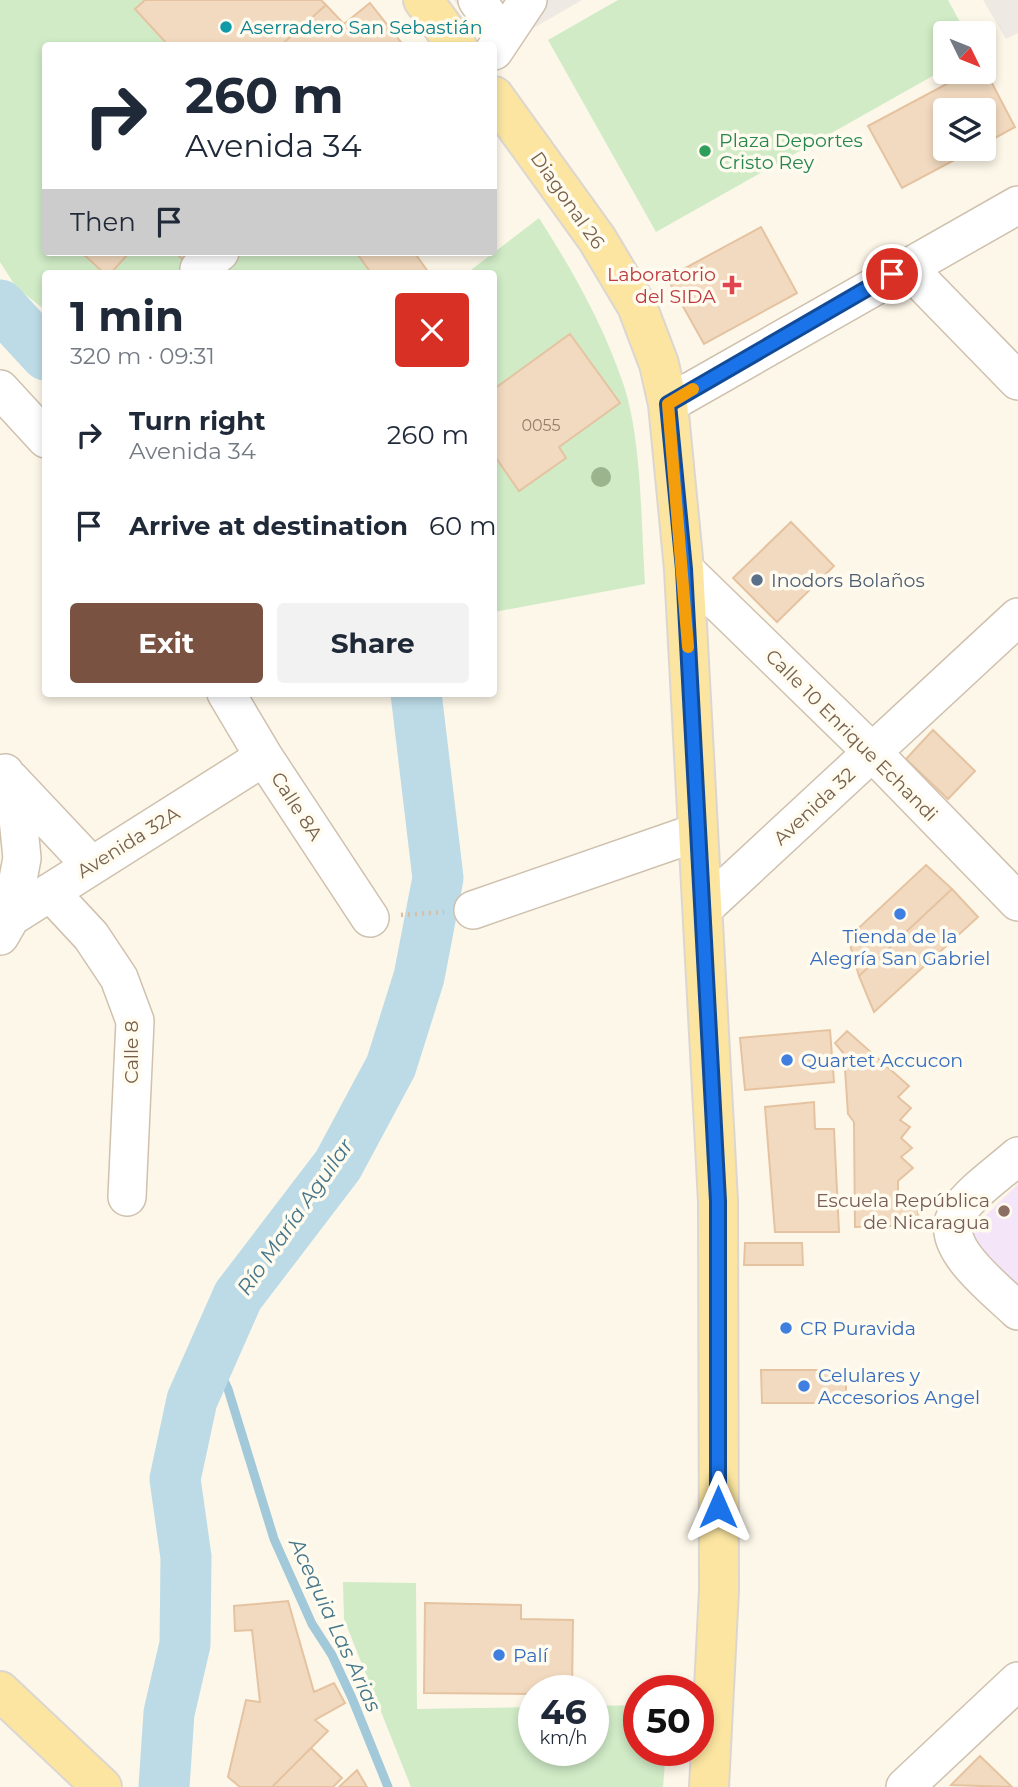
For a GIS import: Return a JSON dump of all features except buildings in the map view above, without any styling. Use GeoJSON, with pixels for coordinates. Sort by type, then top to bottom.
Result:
{"type":"FeatureCollection","features":[{"type":"Feature","properties":{"kind":"main road"},"geometry":{"type":"LineString","coordinates":[[423,0],[454,42]]}},
{"type":"Feature","properties":{"kind":"main road","name":"Diagonal 26"},"geometry":{"type":"LineString","coordinates":[[497,100],[597,239],[637,306],[659,364],[668,404],[684,569],[718,1201],[719,1590],[714,1677]]}},
{"type":"Feature","properties":{"kind":"main road"},"geometry":{"type":"LineString","coordinates":[[4,1704],[102,1787]]}},
{"type":"Feature","properties":{"kind":"main road","name":"Diagonal 26"},"geometry":{"type":"LineString","coordinates":[[700,1787],[704,1766]]}},
{"type":"Feature","properties":{"kind":"main road","name":"Diagonal 26"},"geometry":{"type":"LineString","coordinates":[[709,1787],[710,1766]]}},
{"type":"Feature","properties":{"kind":"street"},"geometry":{"type":"LineString","coordinates":[[477,0],[498,44]]}},
{"type":"Feature","properties":{"kind":"street"},"geometry":{"type":"LineString","coordinates":[[498,44],[528,0]]}},
{"type":"Feature","properties":{"kind":"street"},"geometry":{"type":"LineString","coordinates":[[668,404],[906,266],[1018,205]]}},
{"type":"Feature","properties":{"kind":"street"},"geometry":{"type":"LineString","coordinates":[[906,266],[1018,381]]}},
{"type":"Feature","properties":{"kind":"street"},"geometry":{"type":"LineString","coordinates":[[0,389],[42,435]]}},
{"type":"Feature","properties":{"kind":"street","name":"Calle 10 Enrique Echandi"},"geometry":{"type":"LineString","coordinates":[[684,569],[872,752],[1018,902]]}},
{"type":"Feature","properties":{"kind":"street","name":"Avenida 32"},"geometry":{"type":"LineString","coordinates":[[703,909],[1018,617]]}},
{"type":"Feature","properties":{"kind":"street","name":"Calle 8A"},"geometry":{"type":"LineString","coordinates":[[228,697],[264,757],[370,918]]}},
{"type":"Feature","properties":{"kind":"street","name":"Avenida 32A"},"geometry":{"type":"LineString","coordinates":[[5,926],[91,865],[264,757]]}},
{"type":"Feature","properties":{"kind":"street"},"geometry":{"type":"LineString","coordinates":[[2,770],[91,865]]}},
{"type":"Feature","properties":{"kind":"street"},"geometry":{"type":"LineString","coordinates":[[2,770],[18,818],[22,858],[5,926]]}},
{"type":"Feature","properties":{"kind":"street"},"geometry":{"type":"LineString","coordinates":[[473,909],[698,832]]}},
{"type":"Feature","properties":{"kind":"street","name":"Calle 8"},"geometry":{"type":"LineString","coordinates":[[50,892],[91,936],[120,978],[135,1021],[127,1197]]}},
{"type":"Feature","properties":{"kind":"street"},"geometry":{"type":"LineString","coordinates":[[1018,1156],[958,1211],[952,1225],[952,1239],[960,1252],[1018,1311]]}},
{"type":"Feature","properties":{"kind":"street"},"geometry":{"type":"LineString","coordinates":[[905,1787],[1018,1681]]}},
{"type":"Feature","properties":{"kind":"path"},"geometry":{"type":"LineString","coordinates":[[370,918],[473,909]]}},
{"type":"Feature","properties":{"kind":"shaded area"},"geometry":{"type":"Polygon","coordinates":[[[454,0],[582,0],[518,37],[503,68],[497,60],[497,42],[484,42],[454,0]]]}},
{"type":"Feature","properties":{"kind":"shaded area"},"geometry":{"type":"Polygon","coordinates":[[[983,0],[1018,0],[1018,33],[1006,39],[983,0]]]}},
{"type":"Feature","properties":{"kind":"shaded area","name":"Escuela República de Nicaragua"},"geometry":{"type":"Polygon","coordinates":[[[1018,1184],[1018,1289],[964,1237],[1018,1184]]]}},
{"type":"Feature","properties":{"kind":"green space"},"geometry":{"type":"Polygon","coordinates":[[[0,0],[145,0],[135,9],[166,42],[42,42],[42,256],[179,256],[191,270],[42,270],[42,308],[16,287],[0,262],[0,0]]]}},
{"type":"Feature","properties":{"kind":"green space","name":"Plaza Deportes Cristo Rey"},"geometry":{"type":"Polygon","coordinates":[[[618,0],[948,0],[959,21],[933,21],[933,76],[656,232],[548,40],[618,0]]]}},
{"type":"Feature","properties":{"kind":"green space"},"geometry":{"type":"Polygon","coordinates":[[[539,218],[587,299],[607,342],[630,408],[638,457],[645,584],[497,611],[497,270],[471,270],[489,256],[497,256],[497,250],[539,218]]]}},
{"type":"Feature","properties":{"kind":"green space"},"geometry":{"type":"Polygon","coordinates":[[[232,256],[359,256],[369,270],[213,270],[232,256]]]}},
{"type":"Feature","properties":{"kind":"green space"},"geometry":{"type":"Polygon","coordinates":[[[343,1582],[416,1583],[417,1709],[518,1707],[518,1766],[609,1766],[609,1706],[623,1705],[623,1766],[665,1766],[663,1787],[411,1787],[344,1619],[343,1582]]]}},
{"type":"Feature","properties":{"kind":"waterway","name":"Río María Aguilar"},"geometry":{"type":"LineString","coordinates":[[0,305],[42,351]]}},
{"type":"Feature","properties":{"kind":"waterway","name":"Río María Aguilar"},"geometry":{"type":"LineString","coordinates":[[164,1787],[169,1713],[185,1644],[186,1557],[175,1479],[192,1400],[238,1296],[338,1165],[391,1066],[419,977],[438,878],[416,697]]}},
{"type":"Feature","properties":{"kind":"waterway","name":"Acequia Las Arias"},"geometry":{"type":"LineString","coordinates":[[213,1358],[228,1389],[274,1539],[312,1624],[332,1655],[352,1698],[388,1787]]}},
{"type":"Feature","properties":{"kind":"slow traffic"},"geometry":{"type":"LineString","coordinates":[[688,647],[684,569],[668,404],[693,389]]}},
{"type":"Feature","properties":{"kind":"place","name":"Aserradero San Sebastián"},"geometry":{"type":"Point","coordinates":[226,27]}},
{"type":"Feature","properties":{"kind":"place","name":"Plaza Deportes Cristo Rey"},"geometry":{"type":"Point","coordinates":[705,151]}},
{"type":"Feature","properties":{"kind":"place","name":"Laboratorio del SIDA"},"geometry":{"type":"Point","coordinates":[732,285]}},
{"type":"Feature","properties":{"kind":"place","name":"Inodors Bolaños"},"geometry":{"type":"Point","coordinates":[757,580]}},
{"type":"Feature","properties":{"kind":"place","name":"Tienda de la Alegría San Gabriel"},"geometry":{"type":"Point","coordinates":[900,914]}},
{"type":"Feature","properties":{"kind":"place","name":"Quartet Accucon"},"geometry":{"type":"Point","coordinates":[787,1060]}},
{"type":"Feature","properties":{"kind":"place","name":"Escuela República de Nicaragua"},"geometry":{"type":"Point","coordinates":[1004,1211]}},
{"type":"Feature","properties":{"kind":"place","name":"CR Puravida"},"geometry":{"type":"Point","coordinates":[786,1328]}},
{"type":"Feature","properties":{"kind":"place","name":"Celulares y Accesorios Angel"},"geometry":{"type":"Point","coordinates":[804,1386]}},
{"type":"Feature","properties":{"kind":"place","name":"Palí"},"geometry":{"type":"Point","coordinates":[499,1655]}},
{"type":"Feature","properties":{"kind":"route"},"geometry":{"type":"LineString","coordinates":[[718,1507],[718,1201],[684,569],[668,404],[892,274]]}}]}
